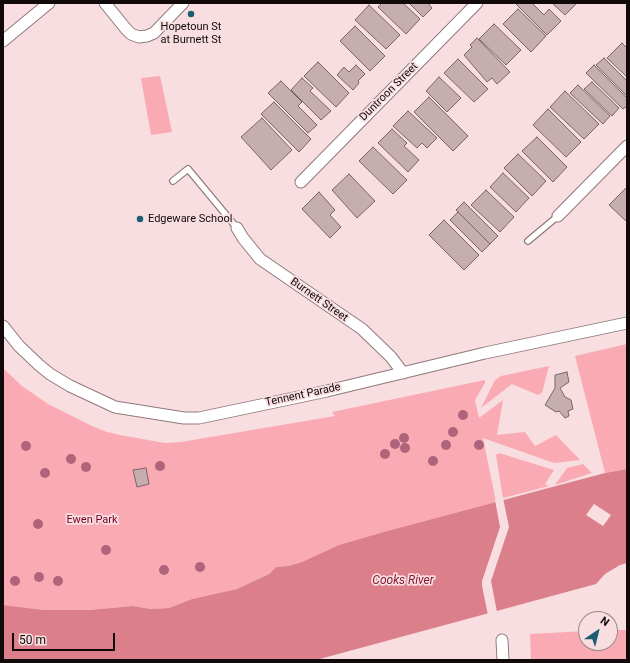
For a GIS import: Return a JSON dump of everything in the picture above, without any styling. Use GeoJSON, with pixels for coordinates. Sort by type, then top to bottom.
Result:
{"type":"FeatureCollection","features":[{"type":"Feature","properties":{"kind":"street"},"geometry":{"type":"LineString","coordinates":[[3,41],[49,3]]}},
{"type":"Feature","properties":{"kind":"street"},"geometry":{"type":"LineString","coordinates":[[105,3],[126,29],[131,34],[139,37],[154,33],[184,3]]}},
{"type":"Feature","properties":{"kind":"street","name":"Duntroon Street"},"geometry":{"type":"LineString","coordinates":[[301,182],[477,3]]}},
{"type":"Feature","properties":{"kind":"street"},"geometry":{"type":"LineString","coordinates":[[558,216],[627,146]]}},
{"type":"Feature","properties":{"kind":"street","name":"Burnett Street"},"geometry":{"type":"LineString","coordinates":[[237,228],[243,238],[260,258],[362,329],[391,357],[403,373]]}},
{"type":"Feature","properties":{"kind":"street","name":"Tennent Parade"},"geometry":{"type":"LineString","coordinates":[[3,326],[19,346],[39,366],[70,386],[115,407],[184,418],[199,418],[327,391],[485,353],[627,323]]}},
{"type":"Feature","properties":{"kind":"street"},"geometry":{"type":"LineString","coordinates":[[502,640],[503,660]]}},
{"type":"Feature","properties":{"kind":"lane"},"geometry":{"type":"LineString","coordinates":[[173,181],[188,169],[237,228]]}},
{"type":"Feature","properties":{"kind":"lane"},"geometry":{"type":"LineString","coordinates":[[528,241],[558,216]]}},
{"type":"Feature","properties":{"kind":"green space"},"geometry":{"type":"Polygon","coordinates":[[[160,76],[172,132],[151,135],[141,78],[160,76]]]}},
{"type":"Feature","properties":{"kind":"green space"},"geometry":{"type":"Polygon","coordinates":[[[627,344],[627,469],[605,473],[575,356],[627,344]]]}},
{"type":"Feature","properties":{"kind":"green space"},"geometry":{"type":"Polygon","coordinates":[[[549,366],[542,393],[538,395],[512,384],[481,408],[495,380],[501,376],[549,366]]]}},
{"type":"Feature","properties":{"kind":"green space","name":"Ewen Park"},"geometry":{"type":"Polygon","coordinates":[[[3,368],[22,386],[48,404],[92,426],[107,432],[165,443],[181,442],[335,416],[332,412],[485,380],[485,383],[475,400],[479,418],[503,400],[497,435],[525,432],[535,446],[556,435],[580,460],[554,463],[483,438],[496,502],[339,545],[302,562],[288,566],[276,567],[269,574],[237,589],[192,599],[169,608],[151,609],[133,606],[89,610],[44,610],[3,605],[3,368]]]}},
{"type":"Feature","properties":{"kind":"green space"},"geometry":{"type":"Polygon","coordinates":[[[499,453],[554,470],[545,484],[549,486],[503,498],[496,455],[499,453]]]}},
{"type":"Feature","properties":{"kind":"green space"},"geometry":{"type":"Polygon","coordinates":[[[583,464],[592,473],[555,485],[567,468],[583,464]]]}},
{"type":"Feature","properties":{"kind":"green space"},"geometry":{"type":"Polygon","coordinates":[[[618,630],[627,630],[627,660],[531,660],[530,634],[578,631],[578,651],[618,651],[618,630]]]}},
{"type":"Feature","properties":{"kind":"water","name":"Cooks River"},"geometry":{"type":"Polygon","coordinates":[[[627,469],[627,563],[620,565],[605,574],[596,584],[316,660],[3,660],[3,605],[44,610],[89,610],[133,606],[151,609],[169,608],[192,599],[237,589],[269,574],[276,567],[288,566],[302,562],[339,545],[605,473],[627,469]]]}},
{"type":"Feature","properties":{"kind":"pier"},"geometry":{"type":"Polygon","coordinates":[[[503,498],[509,527],[491,581],[497,612],[488,615],[482,581],[500,527],[495,500],[503,498]]]}},
{"type":"Feature","properties":{"kind":"pier"},"geometry":{"type":"Polygon","coordinates":[[[594,504],[611,515],[603,526],[586,515],[594,504]]]}},
{"type":"Feature","properties":{"kind":"building"},"geometry":{"type":"Polygon","coordinates":[[[382,3],[403,3],[420,19],[406,34],[378,7],[382,3]]]}},
{"type":"Feature","properties":{"kind":"building"},"geometry":{"type":"Polygon","coordinates":[[[409,3],[428,3],[432,8],[423,17],[409,3]]]}},
{"type":"Feature","properties":{"kind":"building"},"geometry":{"type":"Polygon","coordinates":[[[515,3],[532,3],[544,15],[549,9],[561,21],[547,35],[515,3]]]}},
{"type":"Feature","properties":{"kind":"building"},"geometry":{"type":"Polygon","coordinates":[[[552,3],[577,3],[565,15],[552,3]]]}},
{"type":"Feature","properties":{"kind":"building"},"geometry":{"type":"Polygon","coordinates":[[[369,5],[400,35],[386,49],[355,20],[369,5]]]}},
{"type":"Feature","properties":{"kind":"building"},"geometry":{"type":"Polygon","coordinates":[[[518,9],[546,36],[531,52],[503,24],[518,9]]]}},
{"type":"Feature","properties":{"kind":"building"},"geometry":{"type":"Polygon","coordinates":[[[494,24],[521,50],[506,65],[479,39],[494,24]]]}},
{"type":"Feature","properties":{"kind":"building"},"geometry":{"type":"Polygon","coordinates":[[[355,26],[385,56],[370,71],[340,41],[355,26]]]}},
{"type":"Feature","properties":{"kind":"building"},"geometry":{"type":"Polygon","coordinates":[[[477,38],[510,72],[497,84],[492,78],[487,82],[464,55],[472,47],[470,45],[477,38]]]}},
{"type":"Feature","properties":{"kind":"building"},"geometry":{"type":"Polygon","coordinates":[[[622,43],[627,48],[627,77],[607,58],[622,43]]]}},
{"type":"Feature","properties":{"kind":"building"},"geometry":{"type":"Polygon","coordinates":[[[604,58],[627,81],[627,96],[596,65],[604,58]]]}},
{"type":"Feature","properties":{"kind":"building"},"geometry":{"type":"Polygon","coordinates":[[[458,59],[488,89],[474,102],[444,73],[458,59]]]}},
{"type":"Feature","properties":{"kind":"building"},"geometry":{"type":"Polygon","coordinates":[[[318,62],[349,93],[336,107],[304,76],[318,62]]]}},
{"type":"Feature","properties":{"kind":"building"},"geometry":{"type":"Polygon","coordinates":[[[356,65],[365,74],[358,81],[359,83],[353,90],[337,75],[344,67],[349,72],[356,65]]]}},
{"type":"Feature","properties":{"kind":"building"},"geometry":{"type":"Polygon","coordinates":[[[594,65],[627,98],[627,106],[623,109],[586,73],[594,65]]]}},
{"type":"Feature","properties":{"kind":"building"},"geometry":{"type":"Polygon","coordinates":[[[439,77],[461,98],[447,112],[426,91],[439,77]]]}},
{"type":"Feature","properties":{"kind":"building"},"geometry":{"type":"Polygon","coordinates":[[[302,78],[313,88],[310,91],[331,111],[321,120],[291,90],[302,78]]]}},
{"type":"Feature","properties":{"kind":"building"},"geometry":{"type":"Polygon","coordinates":[[[281,81],[302,102],[298,106],[317,125],[308,133],[268,93],[281,81]]]}},
{"type":"Feature","properties":{"kind":"building"},"geometry":{"type":"Polygon","coordinates":[[[592,82],[619,108],[612,116],[584,89],[592,82]]]}},
{"type":"Feature","properties":{"kind":"building"},"geometry":{"type":"Polygon","coordinates":[[[578,85],[610,116],[603,124],[570,93],[578,85]]]}},
{"type":"Feature","properties":{"kind":"building"},"geometry":{"type":"Polygon","coordinates":[[[565,91],[599,124],[584,139],[550,107],[565,91]]]}},
{"type":"Feature","properties":{"kind":"building"},"geometry":{"type":"Polygon","coordinates":[[[429,97],[468,136],[453,151],[414,112],[429,97]]]}},
{"type":"Feature","properties":{"kind":"building"},"geometry":{"type":"Polygon","coordinates":[[[274,102],[311,139],[299,152],[261,114],[274,102]]]}},
{"type":"Feature","properties":{"kind":"building"},"geometry":{"type":"Polygon","coordinates":[[[548,109],[581,142],[566,157],[533,125],[548,109]]]}},
{"type":"Feature","properties":{"kind":"building"},"geometry":{"type":"Polygon","coordinates":[[[408,111],[437,138],[427,148],[422,143],[417,148],[393,126],[408,111]]]}},
{"type":"Feature","properties":{"kind":"building"},"geometry":{"type":"Polygon","coordinates":[[[262,118],[292,150],[271,170],[241,137],[262,118]]]}},
{"type":"Feature","properties":{"kind":"building"},"geometry":{"type":"Polygon","coordinates":[[[392,129],[407,143],[404,146],[419,160],[408,172],[378,143],[392,129]]]}},
{"type":"Feature","properties":{"kind":"building"},"geometry":{"type":"Polygon","coordinates":[[[537,137],[567,167],[553,182],[522,151],[537,137]]]}},
{"type":"Feature","properties":{"kind":"building"},"geometry":{"type":"Polygon","coordinates":[[[373,147],[407,180],[393,194],[359,161],[373,147]]]}},
{"type":"Feature","properties":{"kind":"building"},"geometry":{"type":"Polygon","coordinates":[[[518,154],[546,181],[532,196],[504,168],[518,154]]]}},
{"type":"Feature","properties":{"kind":"building"},"geometry":{"type":"Polygon","coordinates":[[[503,173],[529,198],[516,212],[490,187],[503,173]]]}},
{"type":"Feature","properties":{"kind":"building"},"geometry":{"type":"Polygon","coordinates":[[[349,174],[375,201],[357,218],[332,190],[349,174]]]}},
{"type":"Feature","properties":{"kind":"building"},"geometry":{"type":"Polygon","coordinates":[[[627,187],[627,220],[626,221],[609,205],[627,187]]]}},
{"type":"Feature","properties":{"kind":"building"},"geometry":{"type":"Polygon","coordinates":[[[486,190],[514,217],[500,232],[471,205],[486,190]]]}},
{"type":"Feature","properties":{"kind":"building"},"geometry":{"type":"Polygon","coordinates":[[[319,192],[335,210],[330,215],[341,227],[330,238],[302,209],[319,192]]]}},
{"type":"Feature","properties":{"kind":"building"},"geometry":{"type":"Polygon","coordinates":[[[464,202],[498,236],[490,244],[456,210],[464,202]]]}},
{"type":"Feature","properties":{"kind":"building"},"geometry":{"type":"Polygon","coordinates":[[[458,212],[490,244],[482,252],[450,220],[458,212]]]}},
{"type":"Feature","properties":{"kind":"building"},"geometry":{"type":"Polygon","coordinates":[[[444,220],[479,255],[464,270],[429,235],[444,220]]]}},
{"type":"Feature","properties":{"kind":"building"},"geometry":{"type":"Polygon","coordinates":[[[567,372],[569,382],[560,388],[565,397],[571,400],[573,409],[568,411],[569,416],[565,418],[559,411],[556,412],[545,405],[555,388],[555,375],[567,372]]]}},
{"type":"Feature","properties":{"kind":"building"},"geometry":{"type":"Polygon","coordinates":[[[146,468],[149,484],[137,487],[133,470],[146,468]]]}},
{"type":"Feature","properties":{"kind":"place","name":"Hopetoun St at Burnett St"},"geometry":{"type":"Point","coordinates":[191,14]}},
{"type":"Feature","properties":{"kind":"place","name":"Edgeware School"},"geometry":{"type":"Point","coordinates":[140,219]}}]}
